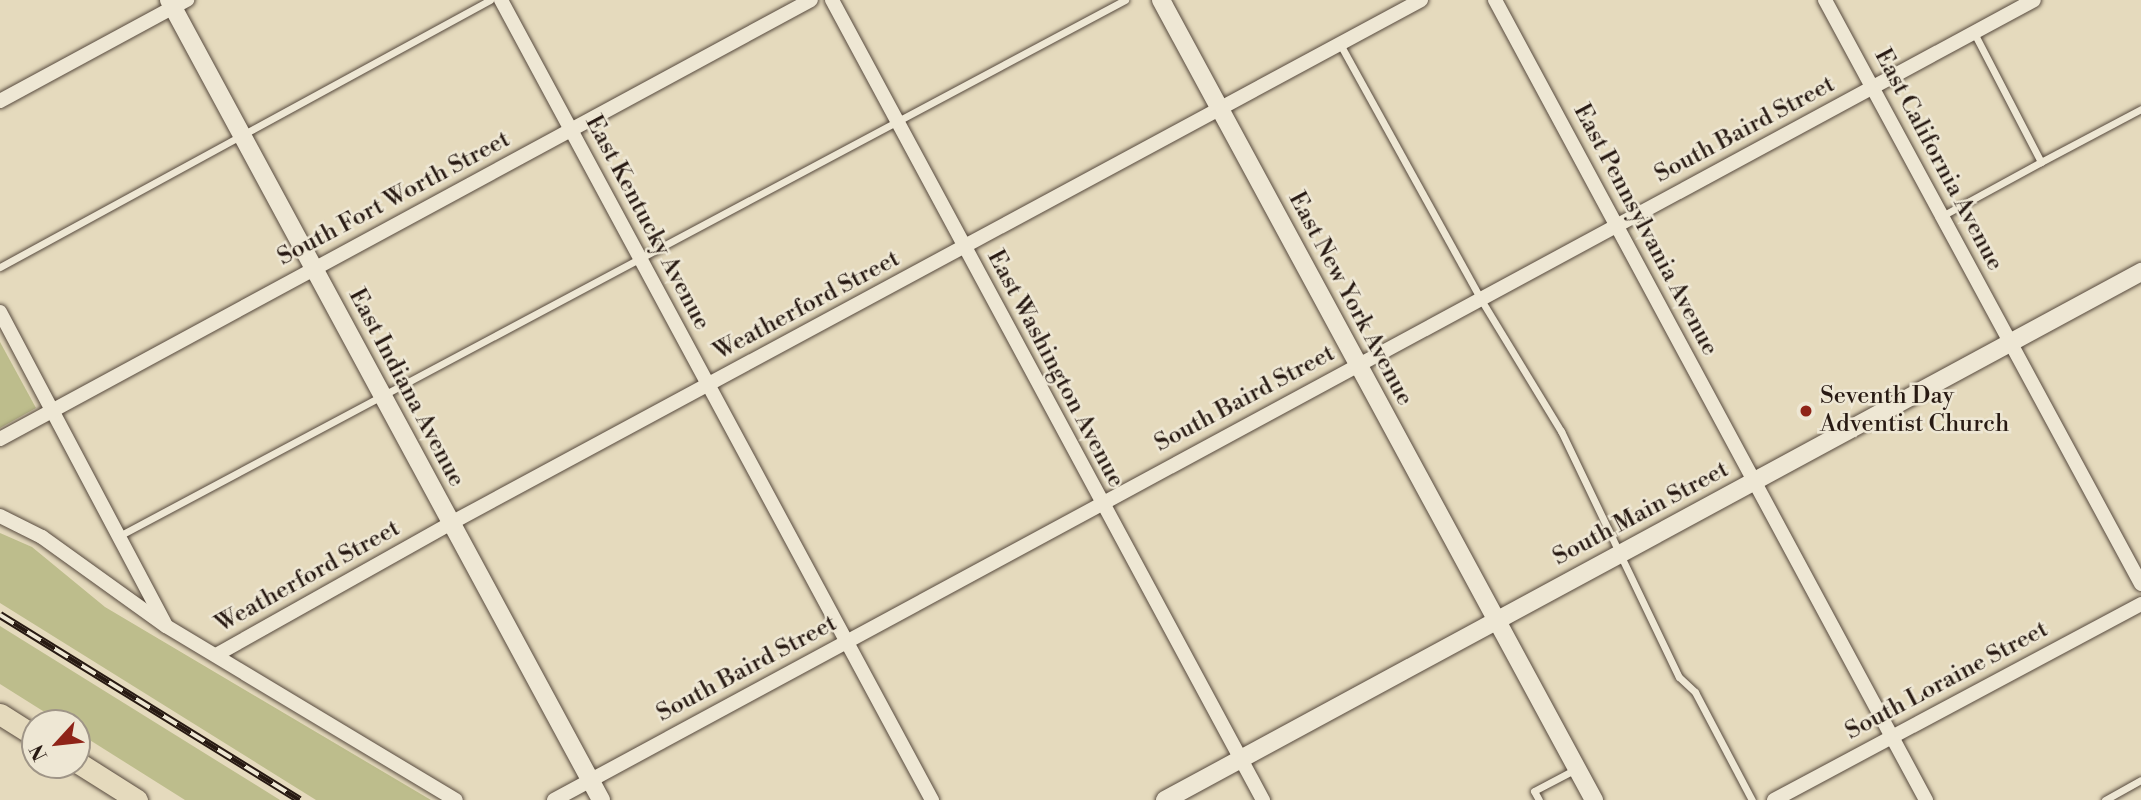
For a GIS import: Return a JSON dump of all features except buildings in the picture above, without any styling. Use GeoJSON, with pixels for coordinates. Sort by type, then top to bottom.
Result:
{"type":"FeatureCollection","features":[{"type":"Feature","properties":{"kind":"main road"},"geometry":{"type":"LineString","coordinates":[[0,714],[21,727]]}},
{"type":"Feature","properties":{"kind":"main road"},"geometry":{"type":"LineString","coordinates":[[91,771],[137,800]]}},
{"type":"Feature","properties":{"kind":"street","name":"East Kentucky Avenue"},"geometry":{"type":"LineString","coordinates":[[501,0],[932,800]]}},
{"type":"Feature","properties":{"kind":"street","name":"South Fort Worth Street"},"geometry":{"type":"LineString","coordinates":[[0,439],[811,0]]}},
{"type":"Feature","properties":{"kind":"street","name":"East Washington Avenue"},"geometry":{"type":"LineString","coordinates":[[832,0],[1263,800]]}},
{"type":"Feature","properties":{"kind":"street","name":"East New York Avenue"},"geometry":{"type":"LineString","coordinates":[[1161,0],[1594,800]]}},
{"type":"Feature","properties":{"kind":"street","name":"Weatherford Street"},"geometry":{"type":"LineString","coordinates":[[216,655],[451,523],[1421,0]]}},
{"type":"Feature","properties":{"kind":"street","name":"East Pennsylvania Avenue"},"geometry":{"type":"LineString","coordinates":[[1495,0],[1926,800]]}},
{"type":"Feature","properties":{"kind":"street","name":"East California Avenue"},"geometry":{"type":"LineString","coordinates":[[1825,0],[2141,584]]}},
{"type":"Feature","properties":{"kind":"street","name":"South Baird Street"},"geometry":{"type":"LineString","coordinates":[[554,800],[2034,0]]}},
{"type":"Feature","properties":{"kind":"street","name":"East Indiana Avenue"},"geometry":{"type":"LineString","coordinates":[[176,2],[242,135],[601,800]]}},
{"type":"Feature","properties":{"kind":"street"},"geometry":{"type":"LineString","coordinates":[[0,101],[176,2]]}},
{"type":"Feature","properties":{"kind":"street","name":"South Main Street"},"geometry":{"type":"LineString","coordinates":[[1165,800],[2141,272]]}},
{"type":"Feature","properties":{"kind":"street"},"geometry":{"type":"LineString","coordinates":[[0,312],[166,626]]}},
{"type":"Feature","properties":{"kind":"street"},"geometry":{"type":"LineString","coordinates":[[0,516],[42,537],[166,626],[456,800]]}},
{"type":"Feature","properties":{"kind":"street","name":"South Loraine Street"},"geometry":{"type":"LineString","coordinates":[[1774,800],[2141,604]]}},
{"type":"Feature","properties":{"kind":"lane"},"geometry":{"type":"LineString","coordinates":[[0,267],[490,0]]}},
{"type":"Feature","properties":{"kind":"lane"},"geometry":{"type":"LineString","coordinates":[[119,537],[1125,0]]}},
{"type":"Feature","properties":{"kind":"lane"},"geometry":{"type":"LineString","coordinates":[[1973,33],[2041,162]]}},
{"type":"Feature","properties":{"kind":"lane"},"geometry":{"type":"LineString","coordinates":[[1340,44],[1480,298],[1560,431],[1679,677],[1695,692],[1752,800]]}},
{"type":"Feature","properties":{"kind":"lane"},"geometry":{"type":"LineString","coordinates":[[1942,216],[2141,108]]}},
{"type":"Feature","properties":{"kind":"lane"},"geometry":{"type":"LineString","coordinates":[[1539,800],[1534,791],[1577,768]]}},
{"type":"Feature","properties":{"kind":"lane"},"geometry":{"type":"LineString","coordinates":[[2105,800],[2141,780]]}},
{"type":"Feature","properties":{"kind":"green space"},"geometry":{"type":"Polygon","coordinates":[[[0,342],[36,408],[0,428],[0,342]]]}},
{"type":"Feature","properties":{"kind":"green space"},"geometry":{"type":"Polygon","coordinates":[[[0,533],[32,547],[105,607],[431,800],[316,800],[0,603],[0,533]]]}},
{"type":"Feature","properties":{"kind":"green space"},"geometry":{"type":"Polygon","coordinates":[[[0,626],[280,800],[185,800],[91,741],[91,709],[40,709],[0,684],[0,626]]]}},
{"type":"Feature","properties":{"kind":"railway"},"geometry":{"type":"LineString","coordinates":[[0,615],[299,800]]}},
{"type":"Feature","properties":{"kind":"place","name":"Seventh Day Adventist Church"},"geometry":{"type":"Point","coordinates":[1806,411]}}]}
